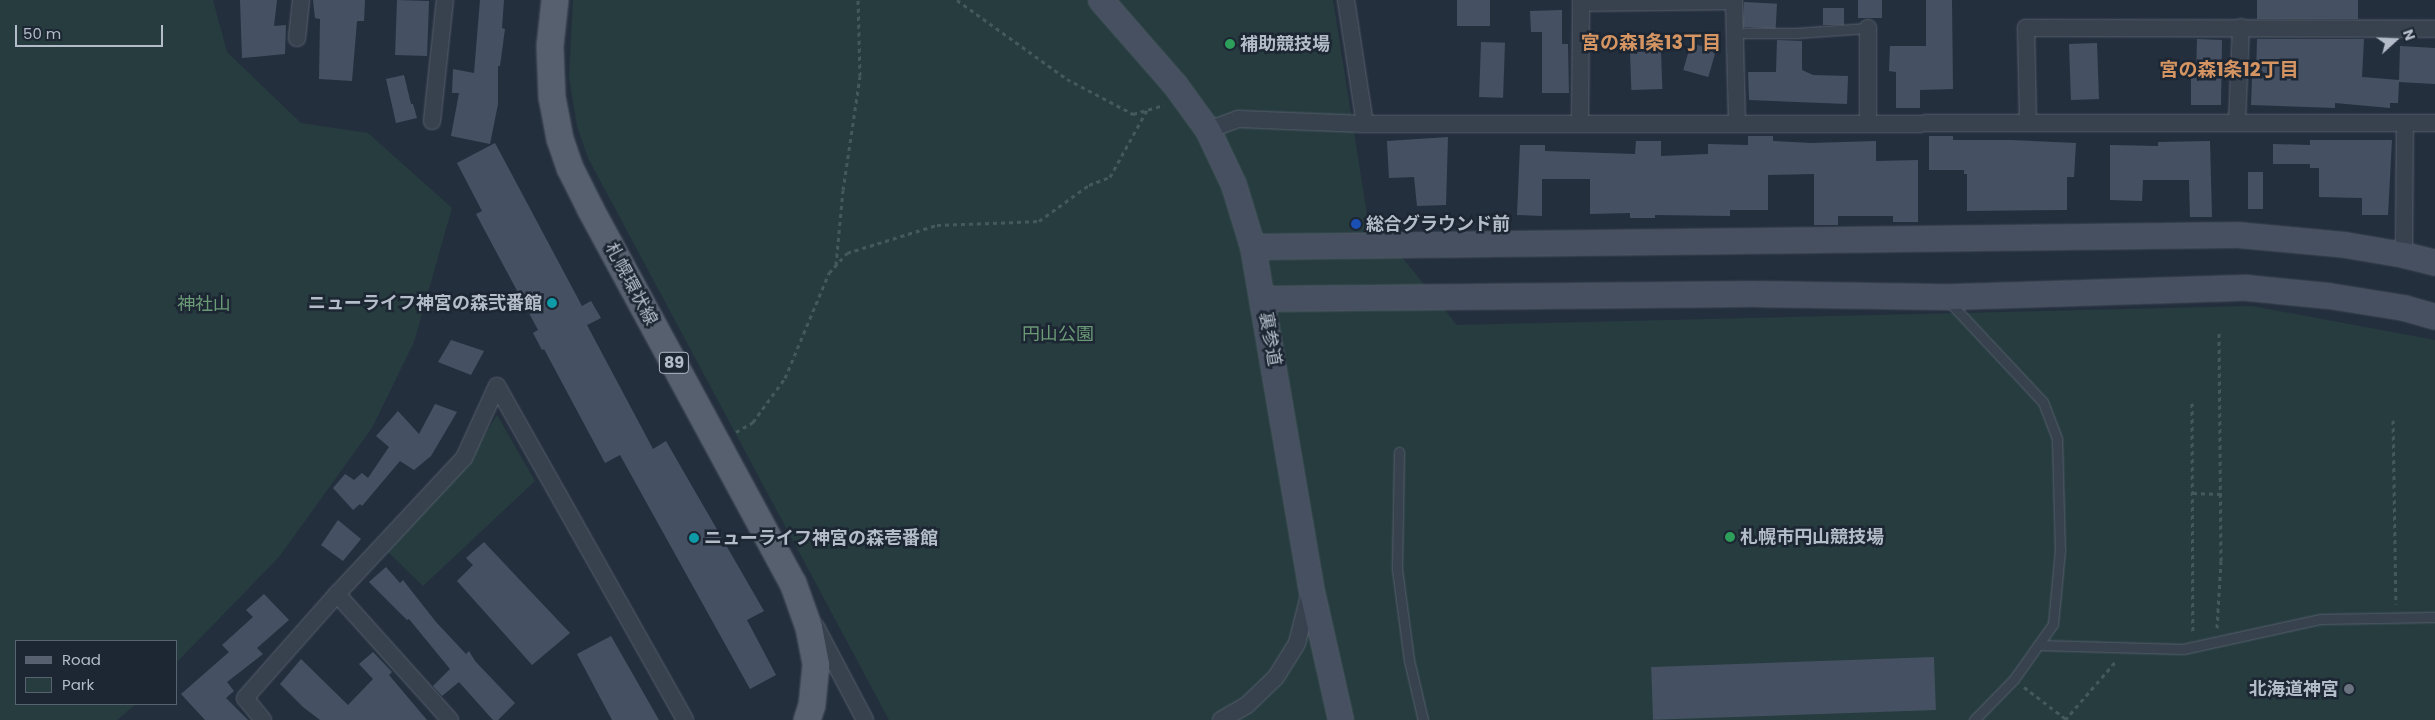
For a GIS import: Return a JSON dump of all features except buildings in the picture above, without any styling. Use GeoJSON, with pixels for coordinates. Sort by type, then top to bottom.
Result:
{"type":"FeatureCollection","features":[{"type":"Feature","properties":{"kind":"main road","name":"札幌環状線"},"geometry":{"type":"LineString","coordinates":[[555,0],[550,46],[552,97],[556,124],[570,168],[793,583],[809,628],[816,666],[812,705],[807,720]]}},
{"type":"Feature","properties":{"kind":"street"},"geometry":{"type":"LineString","coordinates":[[297,38],[301,0]]}},
{"type":"Feature","properties":{"kind":"street"},"geometry":{"type":"LineString","coordinates":[[432,121],[445,0]]}},
{"type":"Feature","properties":{"kind":"street","name":"裏参道"},"geometry":{"type":"LineString","coordinates":[[1102,0],[1186,99],[1208,130],[1234,185],[1253,247],[1264,299],[1311,587],[1341,720]]}},
{"type":"Feature","properties":{"kind":"street"},"geometry":{"type":"LineString","coordinates":[[1346,0],[1365,124]]}},
{"type":"Feature","properties":{"kind":"street"},"geometry":{"type":"LineString","coordinates":[[1580,123],[1581,4],[1734,2],[1737,123]]}},
{"type":"Feature","properties":{"kind":"street"},"geometry":{"type":"LineString","coordinates":[[2237,122],[2241,27]]}},
{"type":"Feature","properties":{"kind":"street"},"geometry":{"type":"LineString","coordinates":[[2028,122],[2026,28],[2241,27],[2435,29]]}},
{"type":"Feature","properties":{"kind":"street"},"geometry":{"type":"LineString","coordinates":[[1868,28],[1868,123]]}},
{"type":"Feature","properties":{"kind":"street"},"geometry":{"type":"LineString","coordinates":[[1208,130],[1238,119],[1365,124],[2435,123]]}},
{"type":"Feature","properties":{"kind":"street"},"geometry":{"type":"LineString","coordinates":[[2404,255],[2405,123]]}},
{"type":"Feature","properties":{"kind":"street"},"geometry":{"type":"LineString","coordinates":[[1253,247],[2238,235],[2294,239],[2404,255],[2435,263]]}},
{"type":"Feature","properties":{"kind":"street"},"geometry":{"type":"LineString","coordinates":[[1264,299],[1743,294],[1953,297],[2248,288],[2329,296],[2404,308],[2435,317]]}},
{"type":"Feature","properties":{"kind":"street"},"geometry":{"type":"LineString","coordinates":[[263,720],[245,698],[337,594],[464,458],[497,386],[685,720]]}},
{"type":"Feature","properties":{"kind":"street"},"geometry":{"type":"LineString","coordinates":[[793,583],[865,720]]}},
{"type":"Feature","properties":{"kind":"street"},"geometry":{"type":"LineString","coordinates":[[1221,720],[1247,705],[1276,677],[1297,643],[1311,587]]}},
{"type":"Feature","properties":{"kind":"street"},"geometry":{"type":"LineString","coordinates":[[337,594],[450,720]]}},
{"type":"Feature","properties":{"kind":"lane"},"geometry":{"type":"LineString","coordinates":[[1735,33],[1796,33],[1868,28]]}},
{"type":"Feature","properties":{"kind":"lane"},"geometry":{"type":"LineString","coordinates":[[1953,297],[1954,308],[2043,402],[2057,439],[2060,550],[2053,624],[2014,679],[1974,720]]}},
{"type":"Feature","properties":{"kind":"lane"},"geometry":{"type":"LineString","coordinates":[[1398,452],[1397,569],[1409,660],[1423,720]]}},
{"type":"Feature","properties":{"kind":"lane"},"geometry":{"type":"LineString","coordinates":[[2038,645],[2184,649],[2321,619],[2435,616]]}},
{"type":"Feature","properties":{"kind":"path"},"geometry":{"type":"LineString","coordinates":[[836,266],[843,190],[860,76],[858,0]]}},
{"type":"Feature","properties":{"kind":"path"},"geometry":{"type":"LineString","coordinates":[[957,0],[1068,79],[1133,114],[1186,99]]}},
{"type":"Feature","properties":{"kind":"path"},"geometry":{"type":"LineString","coordinates":[[717,443],[753,422],[785,378],[829,273],[848,252],[937,225],[1039,221],[1089,185],[1110,177],[1147,110]]}},
{"type":"Feature","properties":{"kind":"path"},"geometry":{"type":"LineString","coordinates":[[2217,642],[2222,561],[2219,330]]}},
{"type":"Feature","properties":{"kind":"path"},"geometry":{"type":"LineString","coordinates":[[2192,403],[2193,646]]}},
{"type":"Feature","properties":{"kind":"path"},"geometry":{"type":"LineString","coordinates":[[2393,420],[2396,617]]}},
{"type":"Feature","properties":{"kind":"path"},"geometry":{"type":"LineString","coordinates":[[2193,493],[2221,494]]}},
{"type":"Feature","properties":{"kind":"path"},"geometry":{"type":"LineString","coordinates":[[2014,679],[2066,720],[2128,647]]}},
{"type":"Feature","properties":{"kind":"green space","name":"神社山"},"geometry":{"type":"Polygon","coordinates":[[[0,0],[213,0],[227,52],[301,123],[368,133],[452,208],[414,342],[372,428],[279,557],[178,661],[178,640],[15,640],[15,705],[135,705],[117,720],[0,720],[0,0]]]}},
{"type":"Feature","properties":{"kind":"green space","name":"円山公園"},"geometry":{"type":"Polygon","coordinates":[[[573,0],[1333,0],[1367,214],[1457,325],[2252,306],[2435,340],[2435,720],[889,720],[588,158],[577,126],[569,77],[573,0]]]}},
{"type":"Feature","properties":{"kind":"green space"},"geometry":{"type":"Polygon","coordinates":[[[497,415],[535,481],[423,586],[388,552],[461,471],[497,415]]]}},
{"type":"Feature","properties":{"kind":"place","name":"補助競技場"},"geometry":{"type":"Point","coordinates":[1230,44]}},
{"type":"Feature","properties":{"kind":"place","name":"総合グラウンド前"},"geometry":{"type":"Point","coordinates":[1356,224]}},
{"type":"Feature","properties":{"kind":"place","name":"ニューライフ神宮の森弐番館"},"geometry":{"type":"Point","coordinates":[552,303]}},
{"type":"Feature","properties":{"kind":"place","name":"札幌市円山競技場"},"geometry":{"type":"Point","coordinates":[1730,537]}},
{"type":"Feature","properties":{"kind":"place","name":"ニューライフ神宮の森壱番館"},"geometry":{"type":"Point","coordinates":[694,538]}},
{"type":"Feature","properties":{"kind":"place","name":"北海道神宮"},"geometry":{"type":"Point","coordinates":[2349,689]}},
{"type":"Feature","properties":{"kind":"district","name":"宮の森1条13丁目"},"geometry":{"type":"Point","coordinates":[1651,43]}},
{"type":"Feature","properties":{"kind":"district","name":"宮の森1条12丁目"},"geometry":{"type":"Point","coordinates":[2229,70]}}]}
